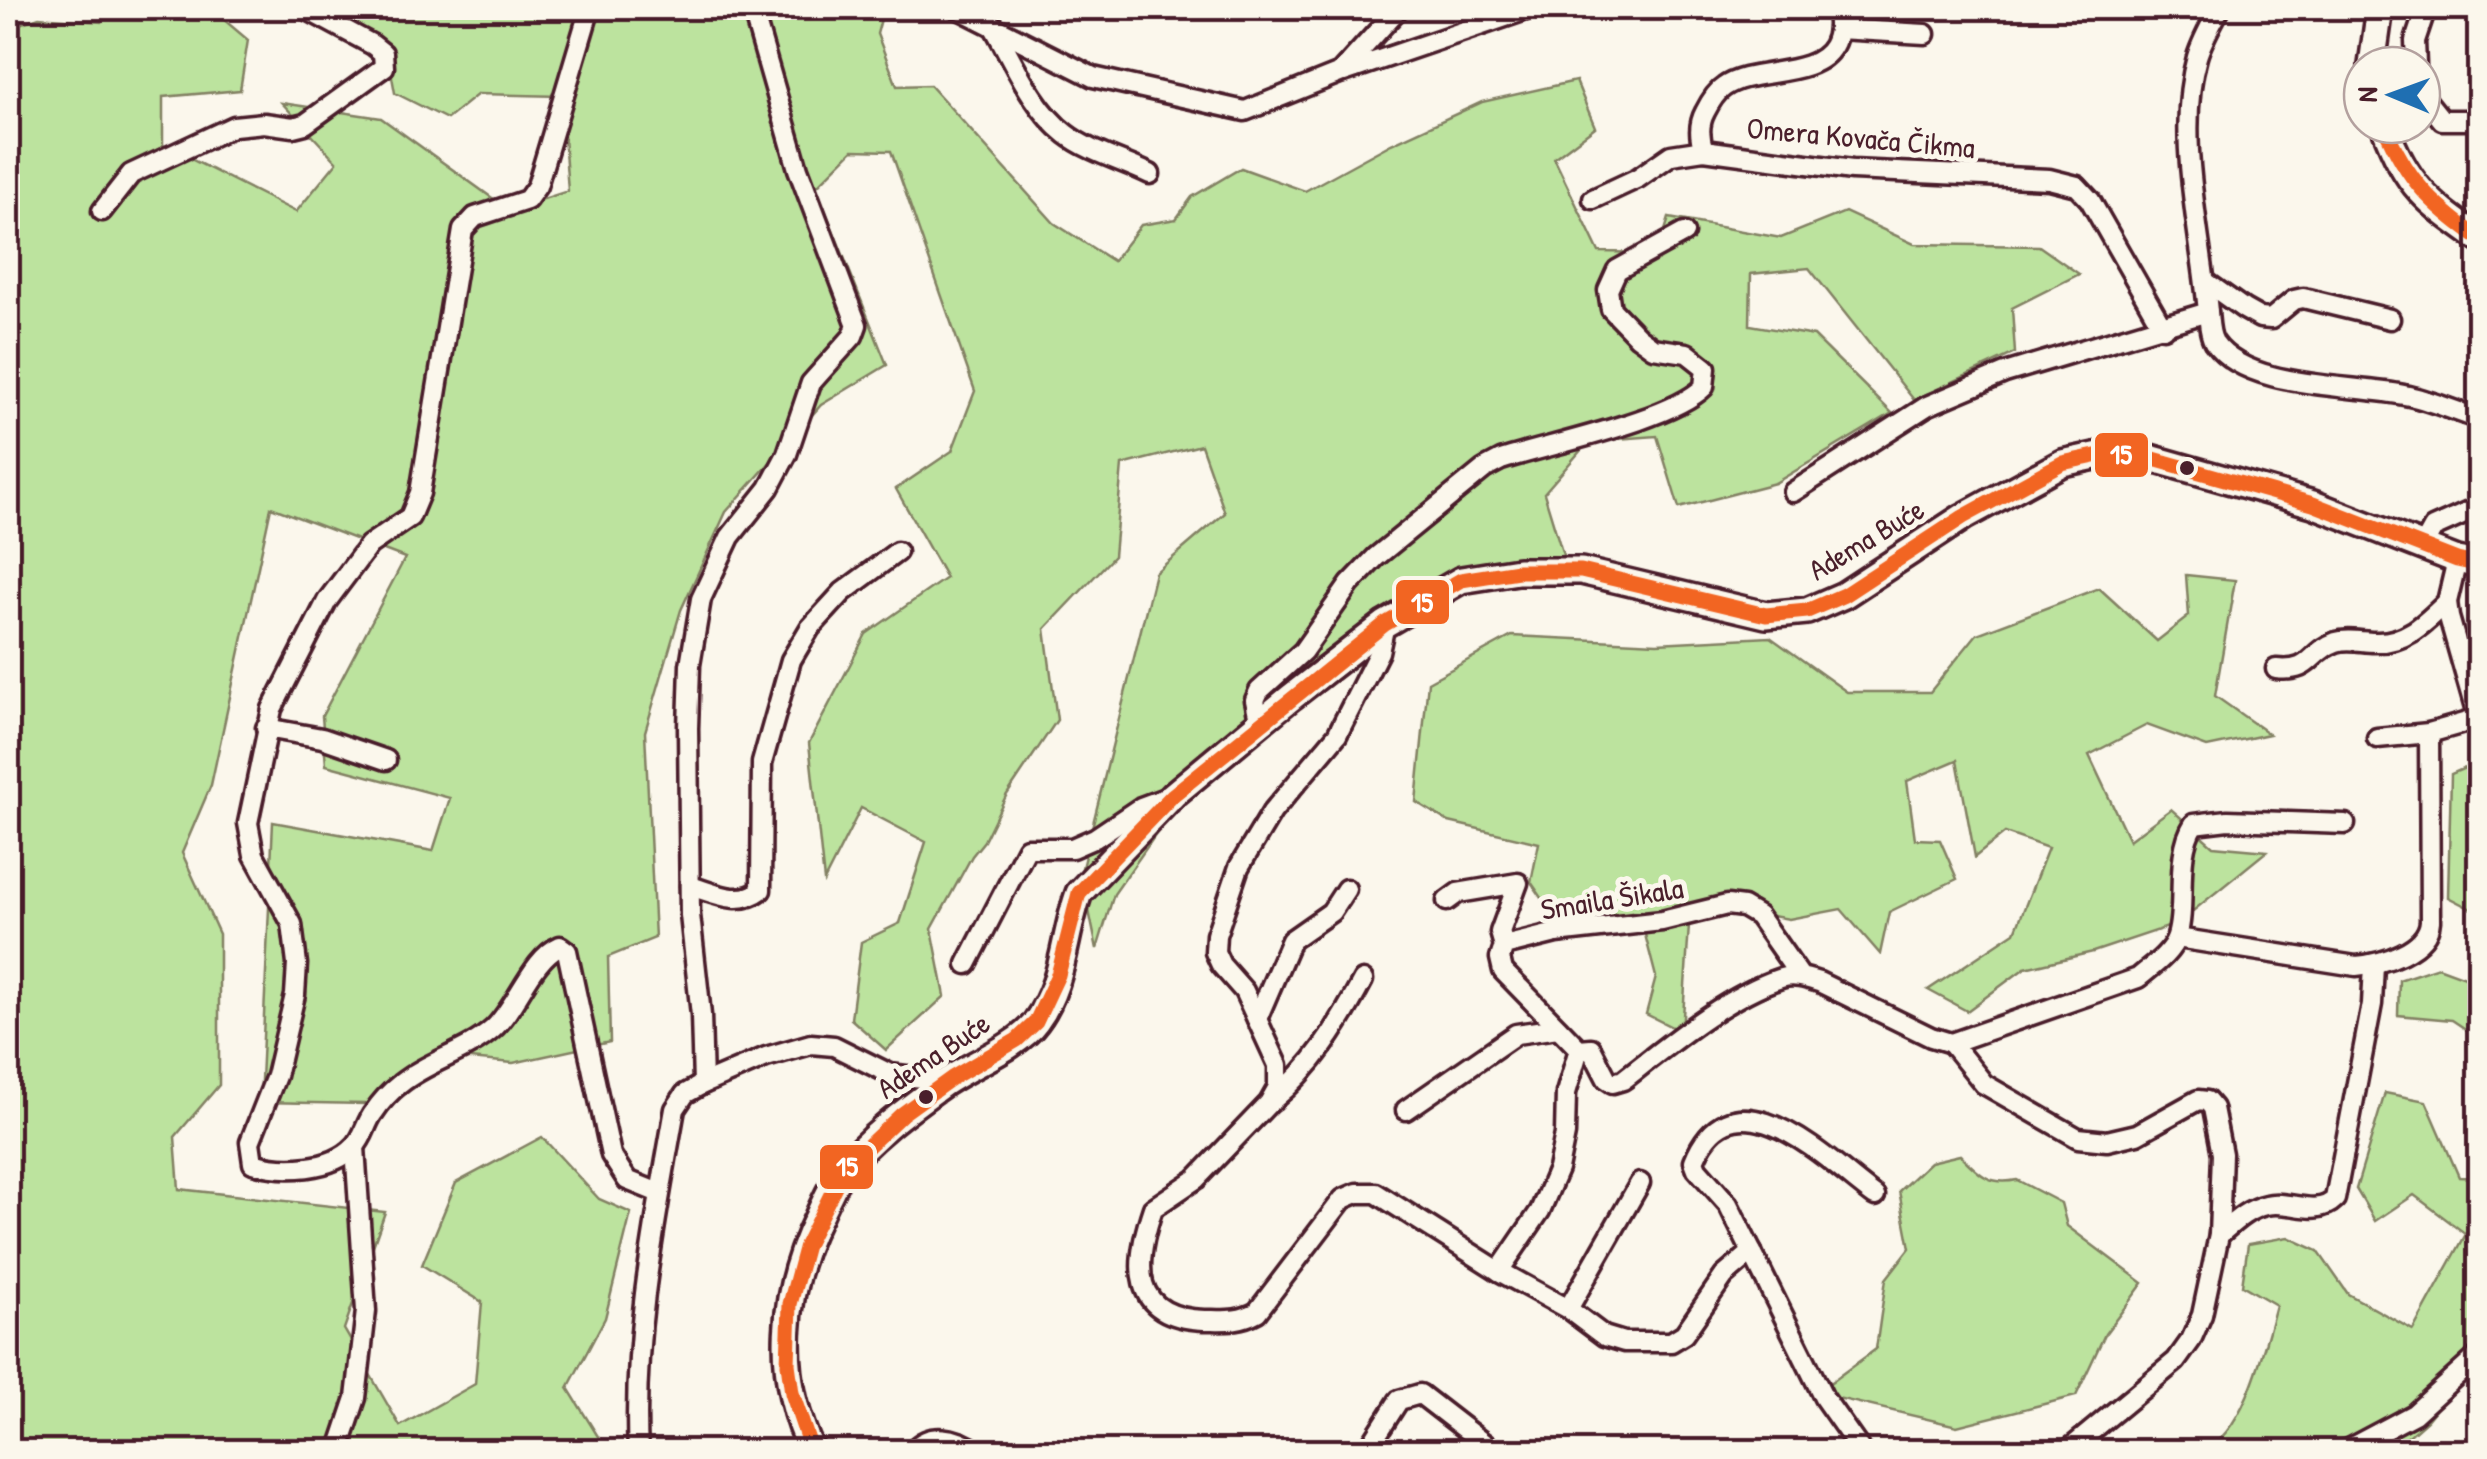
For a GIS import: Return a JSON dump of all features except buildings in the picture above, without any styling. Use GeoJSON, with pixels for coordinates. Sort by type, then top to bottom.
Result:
{"type":"FeatureCollection","features":[{"type":"Feature","properties":{"kind":"street"},"geometry":{"type":"LineString","coordinates":[[102,211],[131,174],[234,126],[305,124],[384,67],[383,52],[304,8]]}},
{"type":"Feature","properties":{"kind":"street"},"geometry":{"type":"LineString","coordinates":[[590,8],[537,186],[527,200],[475,217],[463,230],[420,494],[410,517],[369,544],[335,589],[272,709],[266,728],[248,823],[254,855],[292,924],[297,964],[295,996],[276,1076],[250,1142],[253,1163],[294,1168],[327,1163],[355,1146],[374,1111],[400,1084],[493,1029],[550,951],[560,946],[567,951],[611,1154],[628,1180],[658,1193]]}},
{"type":"Feature","properties":{"kind":"street"},"geometry":{"type":"LineString","coordinates":[[703,1084],[690,886],[689,696],[701,599],[730,537],[769,488],[788,454],[811,383],[853,336],[857,325],[798,169],[752,8]]}},
{"type":"Feature","properties":{"kind":"street"},"geometry":{"type":"LineString","coordinates":[[957,8],[1094,77],[1245,111],[1532,8]]}},
{"type":"Feature","properties":{"kind":"street"},"geometry":{"type":"LineString","coordinates":[[1340,74],[1399,8]]}},
{"type":"Feature","properties":{"kind":"street"},"geometry":{"type":"LineString","coordinates":[[1837,8],[1838,29],[1924,34]]}},
{"type":"Feature","properties":{"kind":"street"},"geometry":{"type":"LineString","coordinates":[[2220,8],[2197,54],[2188,104],[2191,170],[2211,338],[2245,366],[2307,382],[2405,395],[2480,422]]}},
{"type":"Feature","properties":{"kind":"street"},"geometry":{"type":"LineString","coordinates":[[2375,45],[2380,8]]}},
{"type":"Feature","properties":{"kind":"street"},"geometry":{"type":"LineString","coordinates":[[2415,45],[2426,8]]}},
{"type":"Feature","properties":{"kind":"street"},"geometry":{"type":"LineString","coordinates":[[992,24],[1037,101],[1066,135],[1150,174]]}},
{"type":"Feature","properties":{"kind":"street","name":"Omera Kovača Čikma"},"geometry":{"type":"LineString","coordinates":[[1838,29],[1832,49],[1813,62],[1724,86],[1700,121],[1704,150],[1820,166],[2049,179],[2077,186],[2090,200],[2163,328]]}},
{"type":"Feature","properties":{"kind":"street"},"geometry":{"type":"LineString","coordinates":[[2442,120],[2478,119]]}},
{"type":"Feature","properties":{"kind":"street"},"geometry":{"type":"LineString","coordinates":[[2392,145],[2418,192],[2480,239]]}},
{"type":"Feature","properties":{"kind":"street"},"geometry":{"type":"LineString","coordinates":[[1593,199],[1638,178],[1671,155],[1704,150]]}},
{"type":"Feature","properties":{"kind":"street"},"geometry":{"type":"LineString","coordinates":[[1260,725],[1255,700],[1259,691],[1303,651],[1350,584],[1400,536],[1484,470],[1501,460],[1659,413],[1690,400],[1704,387],[1706,368],[1686,353],[1653,348],[1638,337],[1611,309],[1608,290],[1617,270],[1684,233]]}},
{"type":"Feature","properties":{"kind":"street"},"geometry":{"type":"LineString","coordinates":[[2206,282],[2260,318],[2271,318],[2294,300],[2303,298],[2390,319]]}},
{"type":"Feature","properties":{"kind":"street"},"geometry":{"type":"LineString","coordinates":[[1793,492],[1927,406],[2005,373],[2208,312]]}},
{"type":"Feature","properties":{"kind":"street","name":"Adema Buće"},"geometry":{"type":"LineString","coordinates":[[812,1452],[801,1430],[788,1382],[786,1332],[791,1288],[804,1245],[842,1171],[884,1128],[1035,1024],[1063,966],[1071,912],[1079,892],[1173,795],[1385,624],[1462,580],[1518,571],[1581,571],[1766,615],[1807,611],[1844,596],[1963,517],[2062,463],[2109,453],[2150,458],[2313,504],[2468,563],[2447,602],[2478,719],[2429,733],[2377,738]]}},
{"type":"Feature","properties":{"kind":"street"},"geometry":{"type":"LineString","coordinates":[[2424,546],[2434,528],[2480,506]]}},
{"type":"Feature","properties":{"kind":"street"},"geometry":{"type":"LineString","coordinates":[[690,886],[745,899],[760,890],[762,763],[791,660],[810,628],[843,592],[897,552]]}},
{"type":"Feature","properties":{"kind":"street"},"geometry":{"type":"LineString","coordinates":[[2276,669],[2295,671],[2341,640],[2380,643],[2402,638],[2447,602]]}},
{"type":"Feature","properties":{"kind":"street"},"geometry":{"type":"LineString","coordinates":[[1269,1103],[1278,1087],[1278,1066],[1244,991],[1220,965],[1215,952],[1216,935],[1239,867],[1272,812],[1337,735],[1379,652],[1385,624]]}},
{"type":"Feature","properties":{"kind":"street"},"geometry":{"type":"LineString","coordinates":[[266,728],[322,738],[386,760]]}},
{"type":"Feature","properties":{"kind":"street"},"geometry":{"type":"LineString","coordinates":[[2177,938],[2333,965],[2374,965],[2424,941],[2429,933],[2429,733]]}},
{"type":"Feature","properties":{"kind":"street","name":"Adema Buće"},"geometry":{"type":"LineString","coordinates":[[966,964],[1027,848],[1072,848],[1095,838],[1140,807],[1173,795]]}},
{"type":"Feature","properties":{"kind":"street"},"geometry":{"type":"LineString","coordinates":[[1951,1043],[2138,978],[2158,962],[2177,938],[2188,833],[2194,824],[2228,820],[2345,824]]}},
{"type":"Feature","properties":{"kind":"street"},"geometry":{"type":"LineString","coordinates":[[1448,901],[1458,894],[1518,883],[1500,932],[1504,946]]}},
{"type":"Feature","properties":{"kind":"street"},"geometry":{"type":"LineString","coordinates":[[1257,1018],[1291,940],[1332,912],[1346,889]]}},
{"type":"Feature","properties":{"kind":"street","name":"Smaila Šikala"},"geometry":{"type":"LineString","coordinates":[[1728,906],[1758,916],[1800,976],[1783,978],[1736,1000],[1624,1080],[1613,1083],[1607,1079],[1592,1048],[1579,1049],[1503,971],[1500,958],[1504,946],[1556,932],[1662,921],[1728,906]]}},
{"type":"Feature","properties":{"kind":"street"},"geometry":{"type":"LineString","coordinates":[[2219,1235],[2254,1208],[2272,1203],[2320,1208],[2335,1199],[2372,1004],[2374,965]]}},
{"type":"Feature","properties":{"kind":"street"},"geometry":{"type":"LineString","coordinates":[[1800,976],[1951,1043],[1984,1084],[2078,1138],[2107,1141],[2137,1134],[2198,1100],[2207,1101],[2213,1108],[2222,1154],[2219,1235],[2202,1315],[2176,1361],[2066,1452]]}},
{"type":"Feature","properties":{"kind":"street"},"geometry":{"type":"LineString","coordinates":[[1363,980],[1330,1037],[1295,1082],[1269,1103],[1196,1180],[1153,1208],[1142,1255],[1141,1288],[1153,1305],[1186,1319],[1242,1321],[1257,1312],[1343,1199],[1358,1193],[1376,1194],[1390,1201],[1568,1308],[1604,1336],[1624,1342],[1670,1342],[1684,1334],[1724,1276],[1752,1252]]}},
{"type":"Feature","properties":{"kind":"street"},"geometry":{"type":"LineString","coordinates":[[1406,1110],[1516,1034],[1558,1028]]}},
{"type":"Feature","properties":{"kind":"street"},"geometry":{"type":"LineString","coordinates":[[638,1452],[638,1382],[658,1193],[674,1109],[685,1094],[766,1057],[811,1044],[834,1046],[890,1074],[946,1082]]}},
{"type":"Feature","properties":{"kind":"street"},"geometry":{"type":"LineString","coordinates":[[1499,1270],[1540,1210],[1558,1169],[1565,1134],[1566,1093],[1579,1049]]}},
{"type":"Feature","properties":{"kind":"street"},"geometry":{"type":"LineString","coordinates":[[1862,1452],[1824,1398],[1728,1204],[1694,1162],[1720,1124],[1749,1118],[1778,1124],[1875,1196]]}},
{"type":"Feature","properties":{"kind":"street"},"geometry":{"type":"LineString","coordinates":[[338,1452],[356,1398],[366,1310],[355,1146]]}},
{"type":"Feature","properties":{"kind":"street"},"geometry":{"type":"LineString","coordinates":[[1568,1308],[1640,1184]]}},
{"type":"Feature","properties":{"kind":"street"},"geometry":{"type":"LineString","coordinates":[[2348,1449],[2414,1414],[2480,1354]]}},
{"type":"Feature","properties":{"kind":"street"},"geometry":{"type":"LineString","coordinates":[[1366,1452],[1399,1400],[1420,1394],[1495,1452]]}},
{"type":"Feature","properties":{"kind":"street"},"geometry":{"type":"LineString","coordinates":[[913,1452],[916,1445],[929,1438],[968,1445],[977,1452]]}},
{"type":"Feature","properties":{"kind":"green space"},"geometry":{"type":"Polygon","coordinates":[[[103,8],[210,8],[248,40],[240,90],[163,97],[163,145],[296,212],[337,162],[282,103],[381,118],[509,210],[568,191],[561,96],[478,94],[447,119],[395,93],[386,44],[321,8],[884,8],[877,34],[897,86],[930,85],[1054,223],[1113,261],[1141,225],[1176,219],[1192,197],[1241,168],[1305,191],[1391,144],[1482,102],[1576,81],[1595,127],[1554,158],[1599,252],[1658,253],[1669,218],[1781,238],[1845,212],[1914,244],[2039,246],[2079,274],[2012,308],[2015,353],[1914,400],[1809,268],[1751,274],[1750,325],[1814,336],[1892,413],[1775,483],[1679,508],[1657,436],[1589,441],[1544,493],[1566,565],[1502,564],[1222,740],[1114,894],[1097,949],[1081,872],[1155,573],[1225,513],[1201,445],[1122,465],[1114,556],[1045,629],[1057,720],[1006,796],[932,929],[945,996],[886,1050],[851,1019],[861,942],[900,923],[926,842],[861,808],[824,881],[809,743],[866,634],[946,578],[896,489],[952,451],[975,391],[891,151],[853,150],[816,187],[887,365],[821,405],[726,512],[681,610],[645,732],[655,938],[608,957],[610,1042],[513,1063],[437,1056],[367,1104],[260,1102],[273,822],[433,851],[450,798],[326,765],[322,716],[405,558],[271,507],[211,785],[182,853],[219,934],[219,1085],[175,1137],[179,1189],[385,1212],[344,1329],[400,1426],[475,1384],[482,1302],[422,1265],[456,1183],[542,1137],[599,1199],[631,1213],[605,1318],[568,1388],[607,1451],[8,1451],[8,28],[39,17],[101,22],[103,8]]]}},
{"type":"Feature","properties":{"kind":"green space"},"geometry":{"type":"Polygon","coordinates":[[[2186,575],[2235,580],[2215,696],[2269,734],[2207,747],[2147,725],[2089,755],[2129,840],[2171,809],[2213,846],[2267,851],[2177,924],[2093,952],[2025,968],[1967,1011],[1928,990],[2015,932],[2048,848],[2005,833],[1975,857],[1957,760],[1907,781],[1915,839],[1940,840],[1957,879],[1889,912],[1880,954],[1841,909],[1789,919],[1729,908],[1689,925],[1682,1032],[1646,1014],[1656,977],[1642,923],[1569,937],[1531,882],[1539,843],[1449,822],[1416,802],[1428,682],[1512,636],[1657,643],[1770,637],[1847,692],[1930,692],[1977,634],[2099,588],[2157,641],[2189,616],[2186,575]]]}},
{"type":"Feature","properties":{"kind":"green space"},"geometry":{"type":"Polygon","coordinates":[[[2479,762],[2479,913],[2448,897],[2451,774],[2479,762]]]}},
{"type":"Feature","properties":{"kind":"green space"},"geometry":{"type":"Polygon","coordinates":[[[2438,967],[2479,982],[2479,1038],[2452,1020],[2398,1015],[2399,980],[2438,967]]]}},
{"type":"Feature","properties":{"kind":"green space"},"geometry":{"type":"Polygon","coordinates":[[[2385,1093],[2426,1101],[2459,1177],[2479,1178],[2479,1357],[2427,1420],[2392,1451],[2202,1452],[2217,1442],[2241,1408],[2259,1365],[2276,1305],[2242,1285],[2248,1244],[2288,1237],[2318,1251],[2348,1294],[2413,1330],[2466,1234],[2414,1195],[2375,1221],[2356,1189],[2385,1093]]]}},
{"type":"Feature","properties":{"kind":"green space"},"geometry":{"type":"Polygon","coordinates":[[[1960,1155],[1985,1177],[2017,1180],[2061,1203],[2067,1226],[2143,1283],[2105,1334],[2076,1396],[1957,1426],[1816,1393],[1876,1349],[1886,1279],[1910,1248],[1899,1191],[1930,1162],[1960,1155]]]}},
{"type":"Feature","properties":{"kind":"transit line","name":"15"},"geometry":{"type":"LineString","coordinates":[[2394,145],[2422,190],[2480,239]]}},
{"type":"Feature","properties":{"kind":"transit line","name":"15"},"geometry":{"type":"LineString","coordinates":[[812,1452],[792,1393],[788,1364],[790,1304],[806,1245],[843,1170],[902,1114],[952,1078],[1017,1040],[1036,1022],[1058,975],[1079,893],[1173,795],[1385,624],[1461,580],[1518,571],[1581,571],[1766,615],[1807,611],[1844,595],[1963,517],[2062,463],[2109,453],[2150,458],[2313,504],[2457,560],[2480,565]]}}]}
